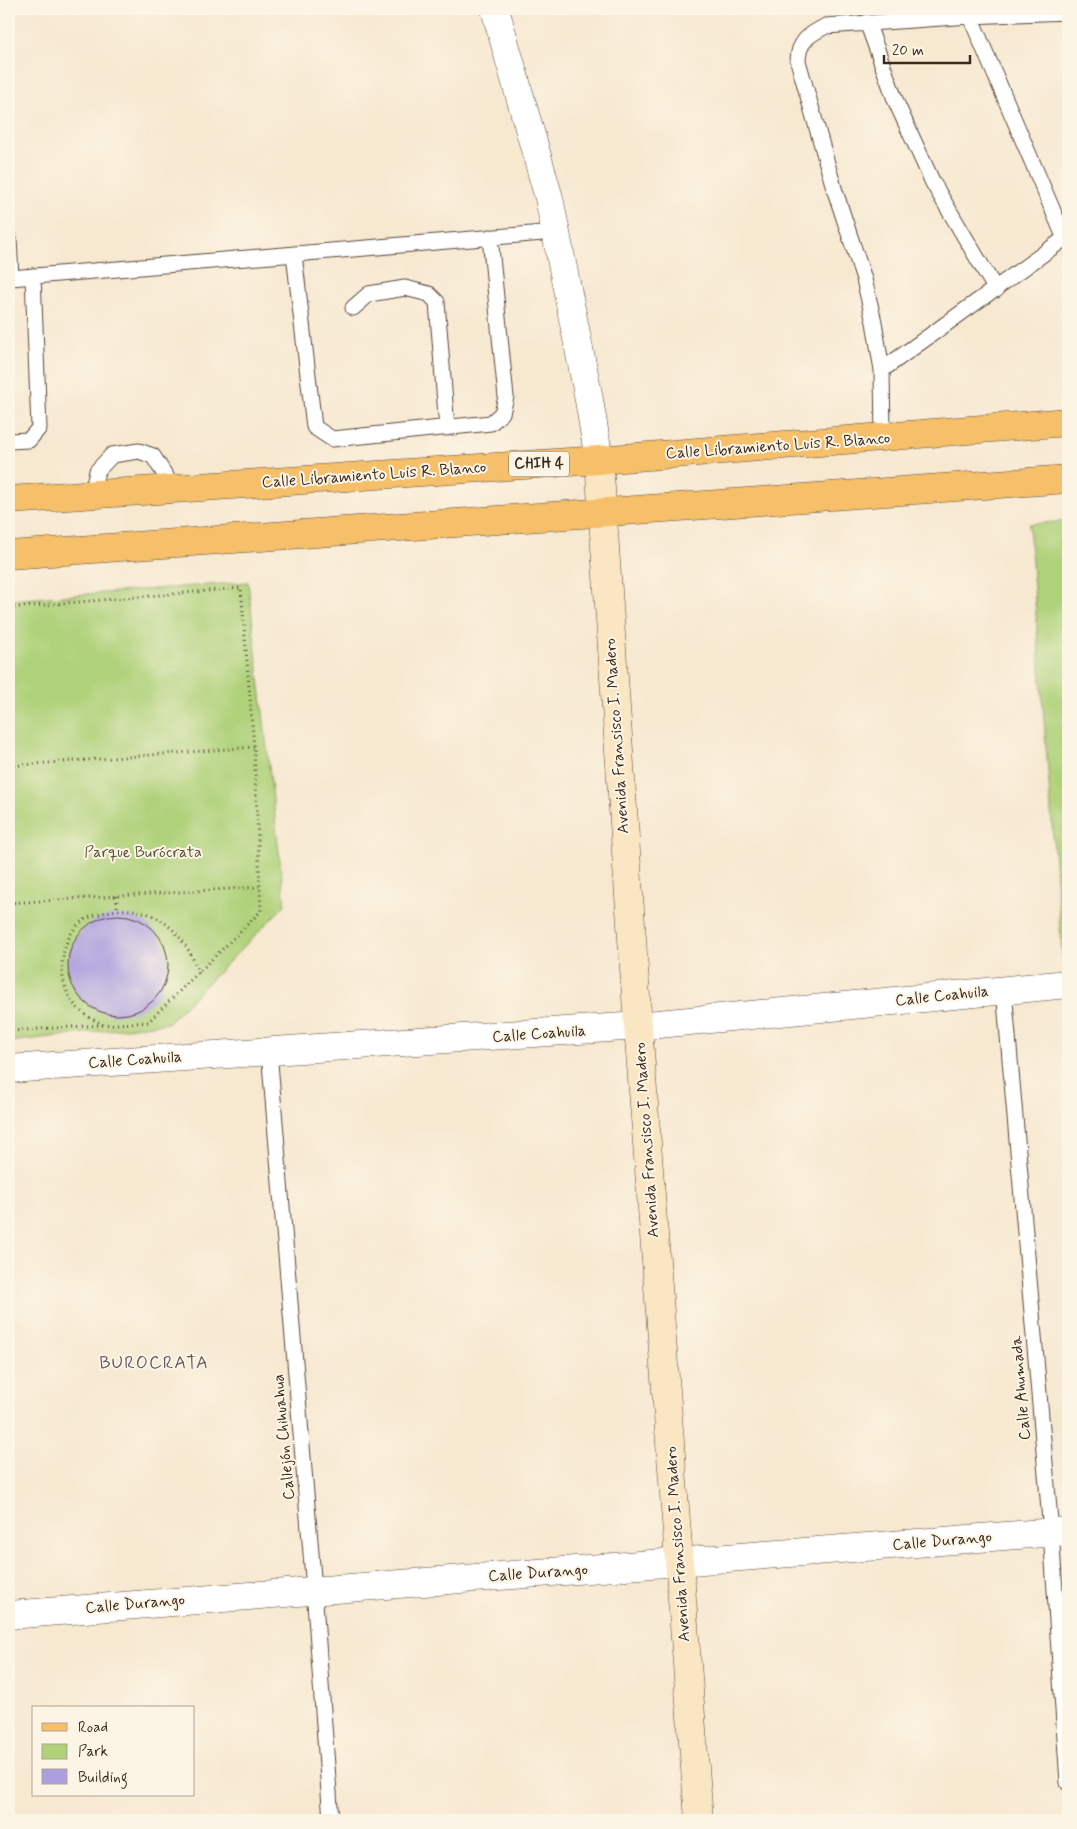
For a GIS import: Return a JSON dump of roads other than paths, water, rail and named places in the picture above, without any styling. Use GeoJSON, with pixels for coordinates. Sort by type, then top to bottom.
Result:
{"type":"FeatureCollection","features":[{"type":"Feature","properties":{"kind":"main road","name":"Calle Libramiento Luis R. Blanco"},"geometry":{"type":"LineString","coordinates":[[9,500],[599,460],[1068,422]]}},
{"type":"Feature","properties":{"kind":"main road","name":"Avenida Fransisco I. Madero"},"geometry":{"type":"LineString","coordinates":[[599,460],[601,514],[638,1026],[699,1820]]}},
{"type":"Feature","properties":{"kind":"main road"},"geometry":{"type":"LineString","coordinates":[[9,555],[1068,479]]}},
{"type":"Feature","properties":{"kind":"street"},"geometry":{"type":"LineString","coordinates":[[495,9],[549,198],[588,394],[599,460]]}},
{"type":"Feature","properties":{"kind":"street","name":"Calle Coahuila"},"geometry":{"type":"LineString","coordinates":[[9,1069],[638,1026],[1068,984]]}},
{"type":"Feature","properties":{"kind":"street","name":"Calle Durango"},"geometry":{"type":"LineString","coordinates":[[9,1615],[314,1589],[679,1563],[1060,1532]]}},
{"type":"Feature","properties":{"kind":"lane"},"geometry":{"type":"LineString","coordinates":[[883,438],[882,370],[874,322],[864,279],[834,188],[798,61],[801,44],[809,34],[826,26],[970,16],[1068,12]]}},
{"type":"Feature","properties":{"kind":"lane"},"geometry":{"type":"LineString","coordinates":[[882,370],[1066,238],[970,16]]}},
{"type":"Feature","properties":{"kind":"lane"},"geometry":{"type":"LineString","coordinates":[[868,22],[896,102],[933,183],[996,290]]}},
{"type":"Feature","properties":{"kind":"lane"},"geometry":{"type":"LineString","coordinates":[[9,238],[10,278],[555,232]]}},
{"type":"Feature","properties":{"kind":"lane"},"geometry":{"type":"LineString","coordinates":[[294,254],[314,427],[332,439],[491,423],[502,413],[506,397],[490,237]]}},
{"type":"Feature","properties":{"kind":"lane"},"geometry":{"type":"LineString","coordinates":[[9,441],[29,440],[39,428],[33,276]]}},
{"type":"Feature","properties":{"kind":"lane"},"geometry":{"type":"LineString","coordinates":[[353,308],[369,294],[405,288],[429,294],[437,302],[447,428]]}},
{"type":"Feature","properties":{"kind":"lane"},"geometry":{"type":"LineString","coordinates":[[92,494],[97,472],[112,455],[139,450],[153,456],[174,489]]}},
{"type":"Feature","properties":{"kind":"lane","name":"Calle Ahumada"},"geometry":{"type":"LineString","coordinates":[[1004,990],[1060,1532],[1068,1783]]}},
{"type":"Feature","properties":{"kind":"lane","name":"Callejón Chihuahua"},"geometry":{"type":"LineString","coordinates":[[269,1051],[314,1589],[331,1820]]}},
{"type":"Feature","properties":{"kind":"district","name":"BUROCRATA"},"geometry":{"type":"Point","coordinates":[154,1363]}},
{"type":"Feature","properties":{"kind":"park label","name":"Parque Burócrata"},"geometry":{"type":"Point","coordinates":[143,852]}}]}
